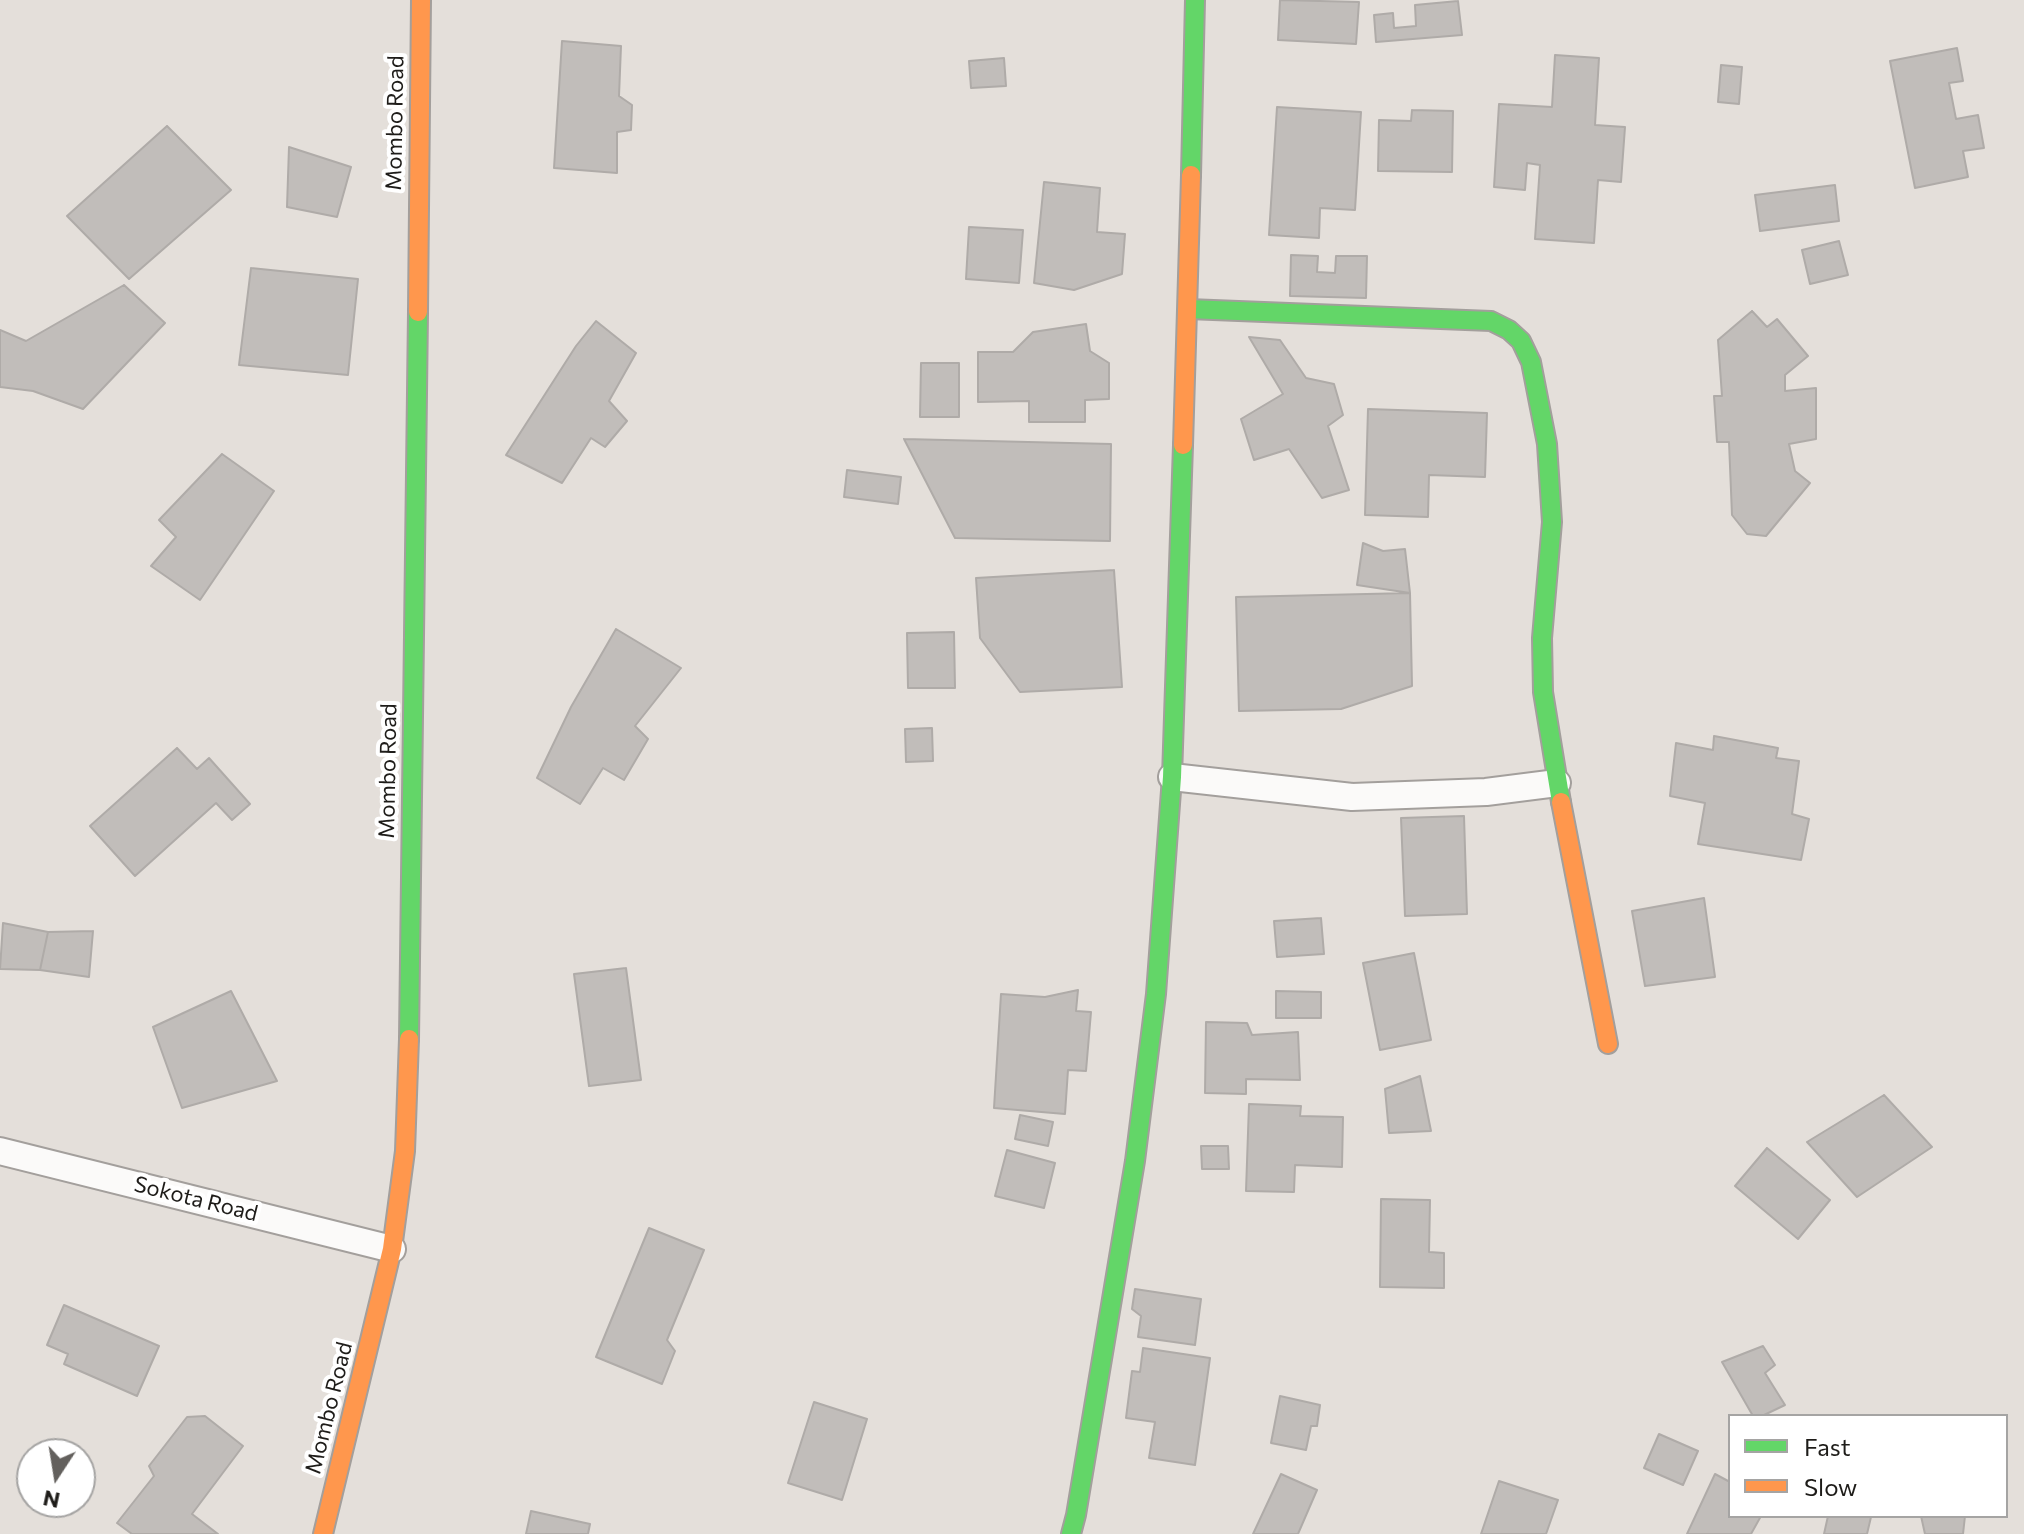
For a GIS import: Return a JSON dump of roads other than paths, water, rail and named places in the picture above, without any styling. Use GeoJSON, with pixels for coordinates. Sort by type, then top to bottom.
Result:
{"type":"FeatureCollection","features":[{"type":"Feature","properties":{"kind":"street","name":"Mombo Road"},"geometry":{"type":"LineString","coordinates":[[323,1534],[392,1249],[405,1151],[409,1071],[421,0]]}},
{"type":"Feature","properties":{"kind":"street"},"geometry":{"type":"LineString","coordinates":[[1071,1534],[1135,1161],[1156,994],[1172,777],[1195,0]]}},
{"type":"Feature","properties":{"kind":"street"},"geometry":{"type":"LineString","coordinates":[[1188,309],[1491,321],[1509,330],[1521,341],[1531,362],[1547,444],[1552,522],[1542,638],[1543,692],[1557,783],[1608,1044]]}},
{"type":"Feature","properties":{"kind":"street"},"geometry":{"type":"LineString","coordinates":[[1172,777],[1352,797],[1486,792],[1557,783]]}},
{"type":"Feature","properties":{"kind":"street","name":"Sokota Road"},"geometry":{"type":"LineString","coordinates":[[0,1151],[392,1249]]}}]}
